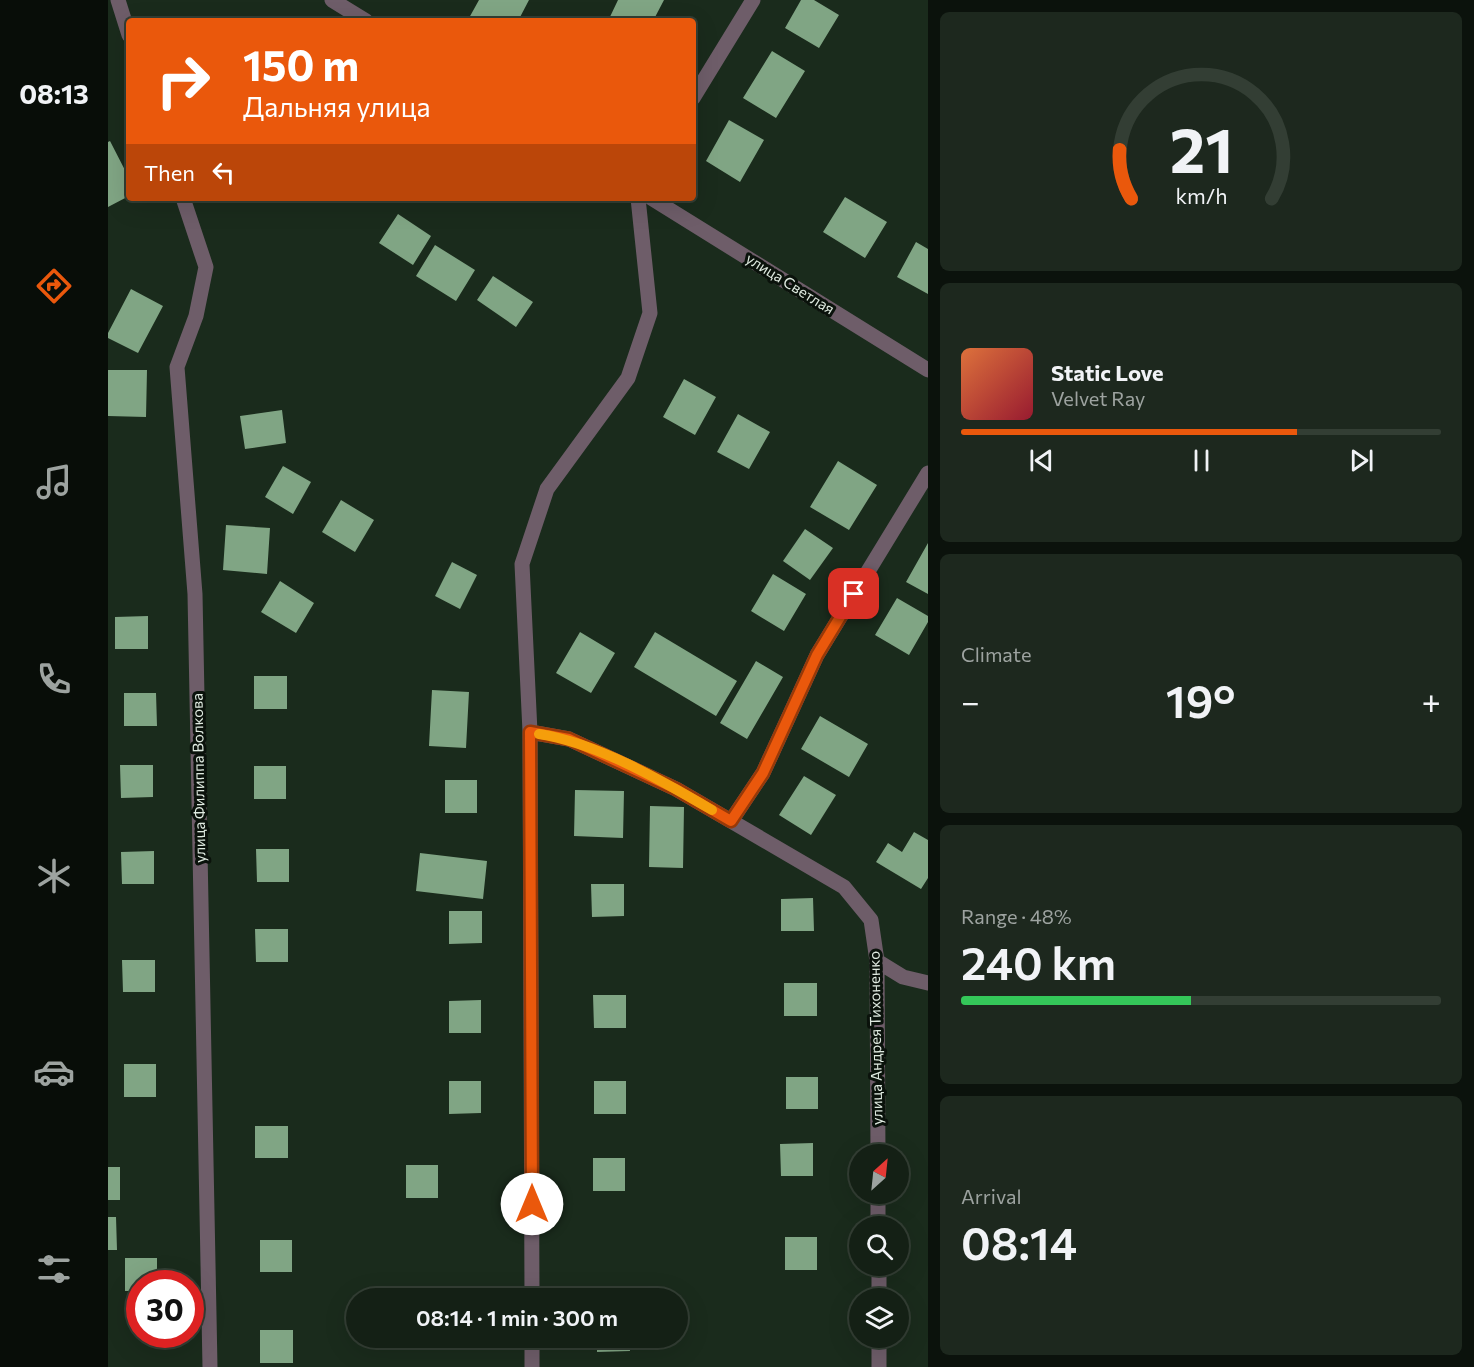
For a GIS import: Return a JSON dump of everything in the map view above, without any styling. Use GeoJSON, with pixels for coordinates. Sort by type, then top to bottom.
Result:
{"type":"FeatureCollection","features":[{"type":"Feature","properties":{"kind":"street"},"geometry":{"type":"LineString","coordinates":[[118,0],[126,25]]}},
{"type":"Feature","properties":{"kind":"street"},"geometry":{"type":"LineString","coordinates":[[332,0],[361,18]]}},
{"type":"Feature","properties":{"kind":"street"},"geometry":{"type":"LineString","coordinates":[[696,93],[753,0]]}},
{"type":"Feature","properties":{"kind":"street","name":"улица Филиппа Волкова"},"geometry":{"type":"LineString","coordinates":[[184,201],[206,267],[196,316],[177,367],[195,594],[210,1367]]}},
{"type":"Feature","properties":{"kind":"street"},"geometry":{"type":"LineString","coordinates":[[532,1288],[530,732],[522,564],[547,489],[628,378],[650,313],[638,201]]}},
{"type":"Feature","properties":{"kind":"street","name":"улица Светлая"},"geometry":{"type":"LineString","coordinates":[[656,201],[928,370]]}},
{"type":"Feature","properties":{"kind":"street"},"geometry":{"type":"LineString","coordinates":[[731,821],[763,773],[817,655],[928,473]]}},
{"type":"Feature","properties":{"kind":"street","name":"улица Андрея Тихоненко"},"geometry":{"type":"LineString","coordinates":[[530,732],[569,739],[676,789],[844,887],[871,920],[877,962],[878,1144]]}},
{"type":"Feature","properties":{"kind":"street"},"geometry":{"type":"LineString","coordinates":[[877,962],[903,977],[928,983]]}},
{"type":"Feature","properties":{"kind":"street"},"geometry":{"type":"LineString","coordinates":[[532,1348],[532,1367]]}},
{"type":"Feature","properties":{"kind":"street"},"geometry":{"type":"LineString","coordinates":[[879,1348],[879,1367]]}},
{"type":"Feature","properties":{"kind":"building"},"geometry":{"type":"Polygon","coordinates":[[[479,0],[529,0],[520,18],[469,18],[479,0]]]}},
{"type":"Feature","properties":{"kind":"building"},"geometry":{"type":"Polygon","coordinates":[[[618,0],[664,0],[655,18],[609,18],[618,0]]]}},
{"type":"Feature","properties":{"kind":"building"},"geometry":{"type":"Polygon","coordinates":[[[801,0],[814,0],[839,15],[819,48],[785,28],[801,0]]]}},
{"type":"Feature","properties":{"kind":"building"},"geometry":{"type":"Polygon","coordinates":[[[772,51],[805,71],[776,118],[743,98],[772,51]]]}},
{"type":"Feature","properties":{"kind":"building"},"geometry":{"type":"Polygon","coordinates":[[[729,120],[764,140],[740,182],[706,161],[729,120]]]}},
{"type":"Feature","properties":{"kind":"building"},"geometry":{"type":"Polygon","coordinates":[[[110,141],[126,172],[126,198],[108,207],[108,142],[110,141]]]}},
{"type":"Feature","properties":{"kind":"building"},"geometry":{"type":"Polygon","coordinates":[[[845,197],[887,222],[865,258],[823,232],[845,197]]]}},
{"type":"Feature","properties":{"kind":"building"},"geometry":{"type":"Polygon","coordinates":[[[398,214],[431,236],[413,265],[379,243],[398,214]]]}},
{"type":"Feature","properties":{"kind":"building"},"geometry":{"type":"Polygon","coordinates":[[[916,242],[928,249],[928,294],[897,277],[916,242]]]}},
{"type":"Feature","properties":{"kind":"building"},"geometry":{"type":"Polygon","coordinates":[[[435,245],[475,270],[456,301],[416,276],[435,245]]]}},
{"type":"Feature","properties":{"kind":"building"},"geometry":{"type":"Polygon","coordinates":[[[493,276],[533,302],[516,327],[477,300],[493,276]]]}},
{"type":"Feature","properties":{"kind":"building"},"geometry":{"type":"Polygon","coordinates":[[[131,289],[163,306],[138,353],[108,338],[108,333],[131,289]]]}},
{"type":"Feature","properties":{"kind":"building"},"geometry":{"type":"Polygon","coordinates":[[[108,370],[147,370],[146,417],[108,416],[108,370]]]}},
{"type":"Feature","properties":{"kind":"building"},"geometry":{"type":"Polygon","coordinates":[[[684,379],[716,397],[695,435],[663,417],[684,379]]]}},
{"type":"Feature","properties":{"kind":"building"},"geometry":{"type":"Polygon","coordinates":[[[282,410],[286,443],[245,449],[240,416],[282,410]]]}},
{"type":"Feature","properties":{"kind":"building"},"geometry":{"type":"Polygon","coordinates":[[[738,414],[770,432],[749,469],[717,452],[738,414]]]}},
{"type":"Feature","properties":{"kind":"building"},"geometry":{"type":"Polygon","coordinates":[[[838,461],[877,485],[849,530],[810,507],[838,461]]]}},
{"type":"Feature","properties":{"kind":"building"},"geometry":{"type":"Polygon","coordinates":[[[283,466],[311,482],[293,514],[265,497],[283,466]]]}},
{"type":"Feature","properties":{"kind":"building"},"geometry":{"type":"Polygon","coordinates":[[[341,500],[374,520],[355,552],[322,532],[341,500]]]}},
{"type":"Feature","properties":{"kind":"building"},"geometry":{"type":"Polygon","coordinates":[[[226,525],[270,528],[267,574],[223,570],[226,525]]]}},
{"type":"Feature","properties":{"kind":"building"},"geometry":{"type":"Polygon","coordinates":[[[805,529],[833,548],[810,580],[783,561],[805,529]]]}},
{"type":"Feature","properties":{"kind":"building"},"geometry":{"type":"Polygon","coordinates":[[[928,543],[928,594],[906,582],[928,543]]]}},
{"type":"Feature","properties":{"kind":"building"},"geometry":{"type":"Polygon","coordinates":[[[452,562],[477,575],[460,609],[435,596],[452,562]]]}},
{"type":"Feature","properties":{"kind":"building"},"geometry":{"type":"Polygon","coordinates":[[[773,574],[806,594],[784,631],[751,611],[773,574]]]}},
{"type":"Feature","properties":{"kind":"building"},"geometry":{"type":"Polygon","coordinates":[[[280,581],[314,603],[296,633],[261,612],[280,581]]]}},
{"type":"Feature","properties":{"kind":"building"},"geometry":{"type":"Polygon","coordinates":[[[897,598],[928,616],[928,622],[909,655],[875,635],[897,598]]]}},
{"type":"Feature","properties":{"kind":"building"},"geometry":{"type":"Polygon","coordinates":[[[148,616],[148,649],[115,649],[115,617],[148,616]]]}},
{"type":"Feature","properties":{"kind":"building"},"geometry":{"type":"Polygon","coordinates":[[[580,632],[615,653],[591,693],[556,673],[580,632]]]}},
{"type":"Feature","properties":{"kind":"building"},"geometry":{"type":"Polygon","coordinates":[[[655,632],[737,681],[716,716],[634,667],[655,632]]]}},
{"type":"Feature","properties":{"kind":"building"},"geometry":{"type":"Polygon","coordinates":[[[756,661],[783,677],[747,739],[720,723],[756,661]]]}},
{"type":"Feature","properties":{"kind":"building"},"geometry":{"type":"Polygon","coordinates":[[[254,676],[287,676],[287,709],[254,709],[254,676]]]}},
{"type":"Feature","properties":{"kind":"building"},"geometry":{"type":"Polygon","coordinates":[[[432,690],[469,692],[466,748],[429,746],[432,690]]]}},
{"type":"Feature","properties":{"kind":"building"},"geometry":{"type":"Polygon","coordinates":[[[124,693],[156,693],[157,726],[124,726],[124,693]]]}},
{"type":"Feature","properties":{"kind":"building"},"geometry":{"type":"Polygon","coordinates":[[[820,716],[868,744],[849,777],[801,749],[820,716]]]}},
{"type":"Feature","properties":{"kind":"building"},"geometry":{"type":"Polygon","coordinates":[[[120,765],[153,765],[153,797],[121,798],[120,765]]]}},
{"type":"Feature","properties":{"kind":"building"},"geometry":{"type":"Polygon","coordinates":[[[254,766],[286,766],[286,799],[254,799],[254,766]]]}},
{"type":"Feature","properties":{"kind":"building"},"geometry":{"type":"Polygon","coordinates":[[[804,776],[836,795],[811,835],[779,815],[804,776]]]}},
{"type":"Feature","properties":{"kind":"building"},"geometry":{"type":"Polygon","coordinates":[[[445,780],[477,780],[477,813],[445,813],[445,780]]]}},
{"type":"Feature","properties":{"kind":"building"},"geometry":{"type":"Polygon","coordinates":[[[575,790],[624,791],[623,838],[574,836],[575,790]]]}},
{"type":"Feature","properties":{"kind":"building"},"geometry":{"type":"Polygon","coordinates":[[[650,806],[684,807],[683,868],[649,867],[650,806]]]}},
{"type":"Feature","properties":{"kind":"building"},"geometry":{"type":"Polygon","coordinates":[[[914,832],[928,840],[928,878],[921,889],[876,862],[888,843],[902,852],[914,832]]]}},
{"type":"Feature","properties":{"kind":"building"},"geometry":{"type":"Polygon","coordinates":[[[256,849],[289,849],[289,882],[257,882],[256,849]]]}},
{"type":"Feature","properties":{"kind":"building"},"geometry":{"type":"Polygon","coordinates":[[[154,851],[154,884],[122,884],[121,852],[154,851]]]}},
{"type":"Feature","properties":{"kind":"building"},"geometry":{"type":"Polygon","coordinates":[[[420,853],[487,861],[483,899],[416,891],[420,853]]]}},
{"type":"Feature","properties":{"kind":"building"},"geometry":{"type":"Polygon","coordinates":[[[591,884],[624,884],[624,916],[592,917],[591,884]]]}},
{"type":"Feature","properties":{"kind":"building"},"geometry":{"type":"Polygon","coordinates":[[[813,898],[814,931],[781,931],[781,899],[813,898]]]}},
{"type":"Feature","properties":{"kind":"building"},"geometry":{"type":"Polygon","coordinates":[[[449,911],[482,911],[482,943],[449,944],[449,911]]]}},
{"type":"Feature","properties":{"kind":"building"},"geometry":{"type":"Polygon","coordinates":[[[255,929],[288,929],[288,962],[256,962],[255,929]]]}},
{"type":"Feature","properties":{"kind":"building"},"geometry":{"type":"Polygon","coordinates":[[[122,960],[155,960],[155,992],[123,992],[122,960]]]}},
{"type":"Feature","properties":{"kind":"building"},"geometry":{"type":"Polygon","coordinates":[[[784,983],[817,983],[817,1016],[784,1016],[784,983]]]}},
{"type":"Feature","properties":{"kind":"building"},"geometry":{"type":"Polygon","coordinates":[[[593,995],[626,995],[626,1028],[594,1028],[593,995]]]}},
{"type":"Feature","properties":{"kind":"building"},"geometry":{"type":"Polygon","coordinates":[[[481,1000],[481,1033],[449,1033],[449,1001],[481,1000]]]}},
{"type":"Feature","properties":{"kind":"building"},"geometry":{"type":"Polygon","coordinates":[[[124,1064],[156,1064],[156,1097],[124,1097],[124,1064]]]}},
{"type":"Feature","properties":{"kind":"building"},"geometry":{"type":"Polygon","coordinates":[[[786,1077],[818,1077],[818,1109],[786,1109],[786,1077]]]}},
{"type":"Feature","properties":{"kind":"building"},"geometry":{"type":"Polygon","coordinates":[[[449,1081],[481,1081],[481,1113],[449,1114],[449,1081]]]}},
{"type":"Feature","properties":{"kind":"building"},"geometry":{"type":"Polygon","coordinates":[[[594,1081],[626,1081],[626,1114],[594,1114],[594,1081]]]}},
{"type":"Feature","properties":{"kind":"building"},"geometry":{"type":"Polygon","coordinates":[[[255,1126],[288,1126],[288,1158],[255,1158],[255,1126]]]}},
{"type":"Feature","properties":{"kind":"building"},"geometry":{"type":"Polygon","coordinates":[[[813,1143],[813,1176],[781,1176],[780,1144],[813,1143]]]}},
{"type":"Feature","properties":{"kind":"building"},"geometry":{"type":"Polygon","coordinates":[[[593,1158],[625,1158],[625,1191],[593,1191],[593,1158]]]}},
{"type":"Feature","properties":{"kind":"building"},"geometry":{"type":"Polygon","coordinates":[[[406,1165],[438,1165],[438,1198],[406,1198],[406,1165]]]}},
{"type":"Feature","properties":{"kind":"building"},"geometry":{"type":"Polygon","coordinates":[[[108,1167],[120,1167],[120,1200],[108,1200],[108,1167]]]}},
{"type":"Feature","properties":{"kind":"building"},"geometry":{"type":"Polygon","coordinates":[[[108,1217],[116,1217],[117,1250],[108,1250],[108,1217]]]}},
{"type":"Feature","properties":{"kind":"building"},"geometry":{"type":"Polygon","coordinates":[[[785,1237],[817,1237],[817,1270],[785,1270],[785,1237]]]}},
{"type":"Feature","properties":{"kind":"building"},"geometry":{"type":"Polygon","coordinates":[[[260,1240],[292,1240],[292,1272],[260,1272],[260,1240]]]}},
{"type":"Feature","properties":{"kind":"building"},"geometry":{"type":"Polygon","coordinates":[[[125,1258],[157,1258],[157,1270],[126,1270],[125,1291],[125,1258]]]}},
{"type":"Feature","properties":{"kind":"building"},"geometry":{"type":"Polygon","coordinates":[[[260,1330],[293,1330],[293,1363],[260,1363],[260,1330]]]}},
{"type":"Feature","properties":{"kind":"building"},"geometry":{"type":"Polygon","coordinates":[[[597,1348],[630,1348],[630,1351],[597,1352],[597,1348]]]}},
{"type":"Feature","properties":{"kind":"slow traffic"},"geometry":{"type":"LineString","coordinates":[[539,734],[569,739],[676,789],[712,810]]}},
{"type":"Feature","properties":{"kind":"route"},"geometry":{"type":"LineString","coordinates":[[532,1204],[530,732],[569,739],[676,789],[731,821],[763,773],[817,655],[854,594]]}}]}
